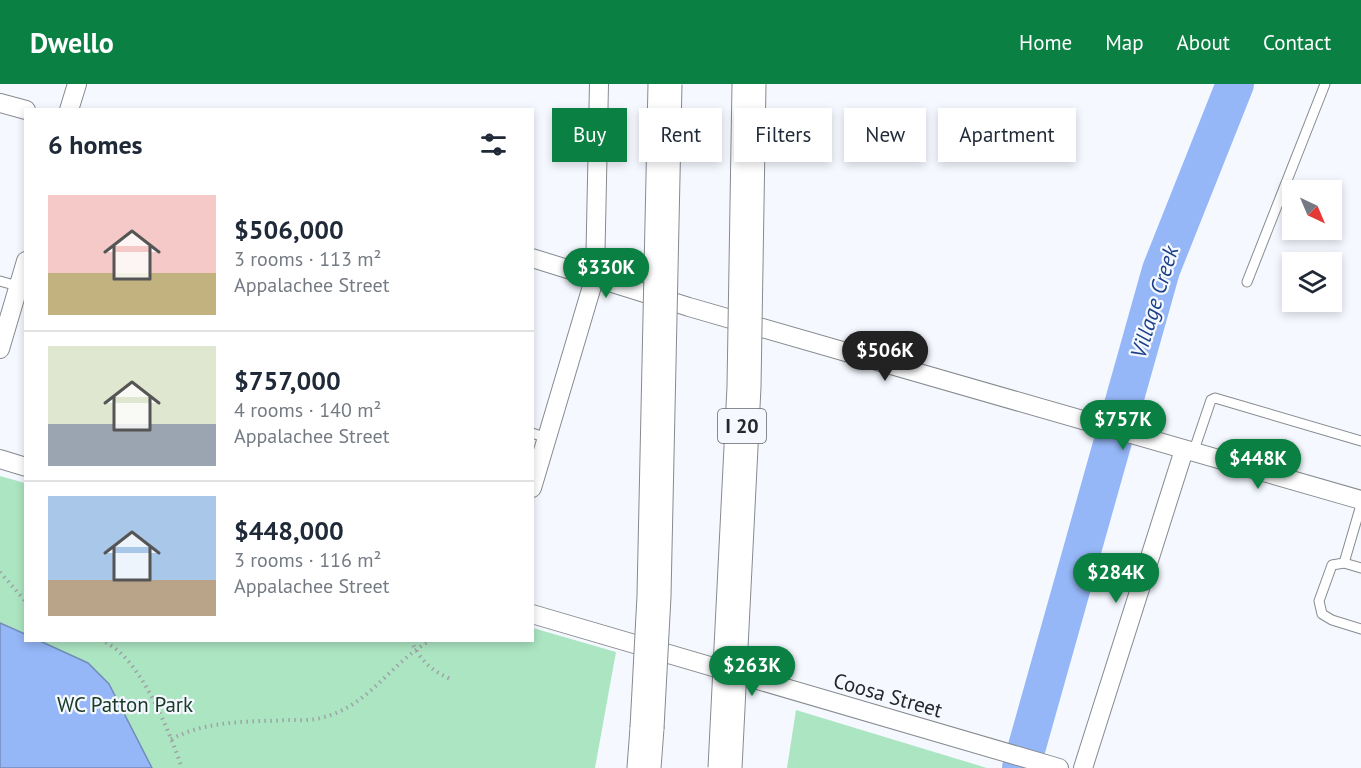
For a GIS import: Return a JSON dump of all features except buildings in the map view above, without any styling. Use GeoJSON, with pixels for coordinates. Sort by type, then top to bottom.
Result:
{"type":"FeatureCollection","features":[{"type":"Feature","properties":{"kind":"highway"},"geometry":{"type":"LineString","coordinates":[[644,768],[654,596],[665,84]]}},
{"type":"Feature","properties":{"kind":"highway","name":"I 20"},"geometry":{"type":"LineString","coordinates":[[725,768],[744,387],[749,84]]}},
{"type":"Feature","properties":{"kind":"street"},"geometry":{"type":"LineString","coordinates":[[70,108],[77,84]]}},
{"type":"Feature","properties":{"kind":"street"},"geometry":{"type":"LineString","coordinates":[[534,475],[540,436],[595,276],[599,84]]}},
{"type":"Feature","properties":{"kind":"street"},"geometry":{"type":"LineString","coordinates":[[0,103],[24,109]]}},
{"type":"Feature","properties":{"kind":"street"},"geometry":{"type":"LineString","coordinates":[[534,259],[689,307],[1361,500]]}},
{"type":"Feature","properties":{"kind":"street"},"geometry":{"type":"LineString","coordinates":[[0,349],[22,288]]}},
{"type":"Feature","properties":{"kind":"street"},"geometry":{"type":"LineString","coordinates":[[1083,768],[1188,451]]}},
{"type":"Feature","properties":{"kind":"street"},"geometry":{"type":"LineString","coordinates":[[0,459],[24,466]]}},
{"type":"Feature","properties":{"kind":"street","name":"Coosa Street"},"geometry":{"type":"LineString","coordinates":[[534,615],[1059,768]]}},
{"type":"Feature","properties":{"kind":"lane"},"geometry":{"type":"LineString","coordinates":[[1247,282],[1324,84]]}},
{"type":"Feature","properties":{"kind":"lane"},"geometry":{"type":"LineString","coordinates":[[0,281],[22,288]]}},
{"type":"Feature","properties":{"kind":"lane"},"geometry":{"type":"LineString","coordinates":[[1188,451],[1211,400],[1215,398],[1361,441]]}},
{"type":"Feature","properties":{"kind":"lane"},"geometry":{"type":"LineString","coordinates":[[1344,563],[1361,505]]}},
{"type":"Feature","properties":{"kind":"lane"},"geometry":{"type":"LineString","coordinates":[[1361,568],[1344,563],[1332,565],[1319,601],[1322,614],[1332,620],[1361,629]]}},
{"type":"Feature","properties":{"kind":"path"},"geometry":{"type":"LineString","coordinates":[[0,572],[24,600]]}},
{"type":"Feature","properties":{"kind":"path"},"geometry":{"type":"LineString","coordinates":[[105,642],[128,659],[171,739],[182,768]]}},
{"type":"Feature","properties":{"kind":"path"},"geometry":{"type":"LineString","coordinates":[[412,642],[425,664],[438,674],[453,680]]}},
{"type":"Feature","properties":{"kind":"path"},"geometry":{"type":"LineString","coordinates":[[171,739],[192,728],[213,723],[319,719],[348,708],[369,694],[398,663],[427,642]]}},
{"type":"Feature","properties":{"kind":"green space","name":"WC Patton Park"},"geometry":{"type":"Polygon","coordinates":[[[0,476],[24,483],[24,642],[534,642],[534,628],[616,652],[595,768],[0,768],[0,476]]]}},
{"type":"Feature","properties":{"kind":"green space"},"geometry":{"type":"Polygon","coordinates":[[[796,710],[987,768],[787,768],[796,710]]]}},
{"type":"Feature","properties":{"kind":"water"},"geometry":{"type":"Polygon","coordinates":[[[0,623],[24,634],[24,642],[42,642],[88,663],[109,684],[152,768],[0,768],[0,623]]]}},
{"type":"Feature","properties":{"kind":"waterway","name":"Village Creek"},"geometry":{"type":"LineString","coordinates":[[1021,768],[1161,270],[1235,84]]}}]}
